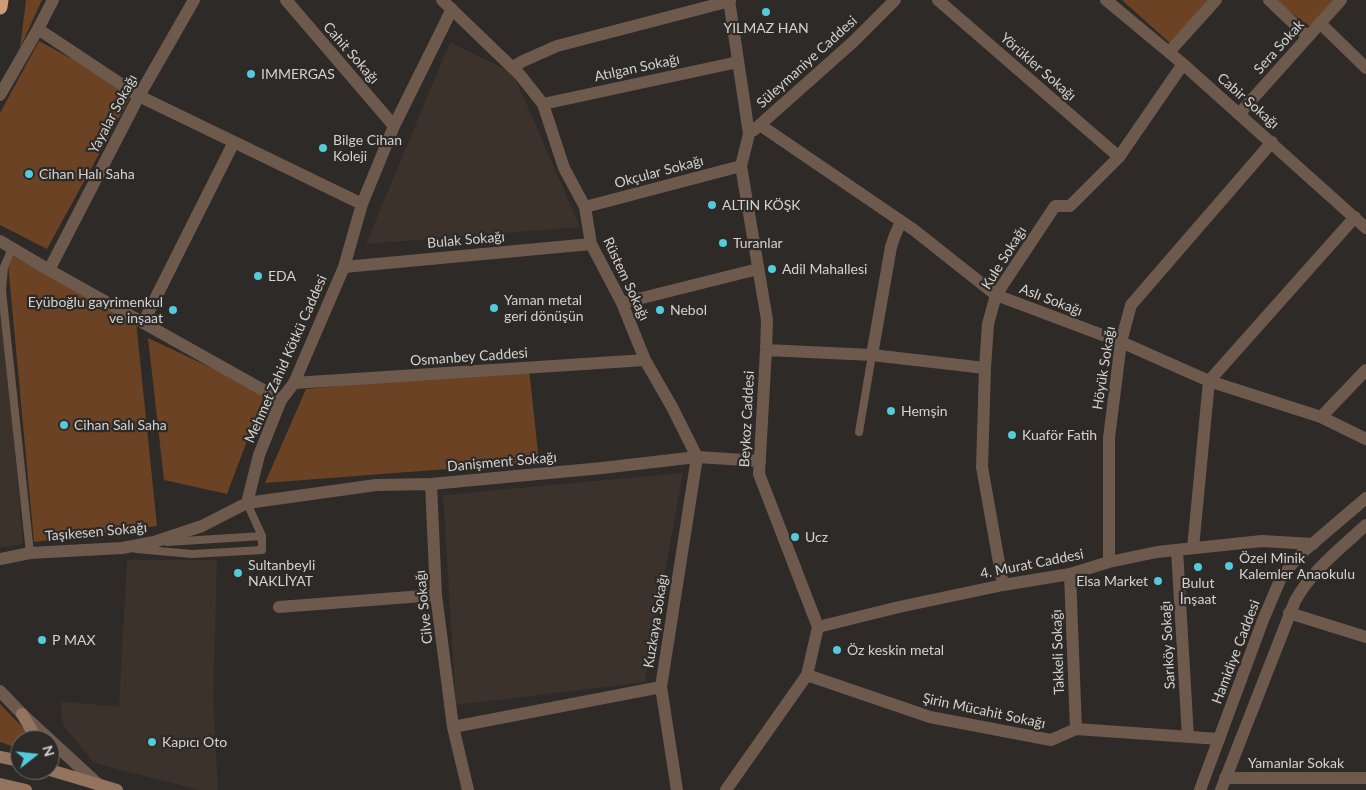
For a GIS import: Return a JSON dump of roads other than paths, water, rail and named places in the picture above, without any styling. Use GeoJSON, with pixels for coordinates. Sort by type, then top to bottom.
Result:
{"type":"FeatureCollection","features":[{"type":"Feature","properties":{"kind":"highway"},"geometry":{"type":"LineString","coordinates":[[0,7],[1,0]]}},
{"type":"Feature","properties":{"kind":"main road"},"geometry":{"type":"LineString","coordinates":[[22,714],[31,730]]}},
{"type":"Feature","properties":{"kind":"main road"},"geometry":{"type":"LineString","coordinates":[[60,773],[117,790]]}},
{"type":"Feature","properties":{"kind":"main road"},"geometry":{"type":"LineString","coordinates":[[0,784],[26,790]]}},
{"type":"Feature","properties":{"kind":"street"},"geometry":{"type":"LineString","coordinates":[[0,95],[38,30],[53,0]]}},
{"type":"Feature","properties":{"kind":"street","name":"Yayalar Sokağı"},"geometry":{"type":"LineString","coordinates":[[49,270],[139,96],[194,0]]}},
{"type":"Feature","properties":{"kind":"street","name":"Cahit Sokağı"},"geometry":{"type":"LineString","coordinates":[[286,0],[394,126]]}},
{"type":"Feature","properties":{"kind":"street","name":"Rüstem Sokağı"},"geometry":{"type":"LineString","coordinates":[[442,0],[513,67],[542,104],[564,168],[585,207],[591,244],[622,303],[645,360],[697,456]]}},
{"type":"Feature","properties":{"kind":"street"},"geometry":{"type":"LineString","coordinates":[[513,67],[557,46],[730,0]]}},
{"type":"Feature","properties":{"kind":"street","name":"Beykoz Caddesi"},"geometry":{"type":"LineString","coordinates":[[730,0],[749,134],[741,166],[767,320],[759,474],[818,627]]}},
{"type":"Feature","properties":{"kind":"street","name":"Süleymaniye Caddesi"},"geometry":{"type":"LineString","coordinates":[[760,125],[853,42],[895,0]]}},
{"type":"Feature","properties":{"kind":"street","name":"Yörükler Sokağı"},"geometry":{"type":"LineString","coordinates":[[938,0],[1119,158]]}},
{"type":"Feature","properties":{"kind":"street","name":"Cabir Sokağı"},"geometry":{"type":"LineString","coordinates":[[1106,0],[1272,142],[1366,228]]}},
{"type":"Feature","properties":{"kind":"street"},"geometry":{"type":"LineString","coordinates":[[1169,52],[1216,0]]}},
{"type":"Feature","properties":{"kind":"street"},"geometry":{"type":"LineString","coordinates":[[1269,0],[1308,37]]}},
{"type":"Feature","properties":{"kind":"street","name":"Sera Sokak"},"geometry":{"type":"LineString","coordinates":[[1239,114],[1340,0]]}},
{"type":"Feature","properties":{"kind":"street","name":"Mehmet Zahid Kötkü Caddesi"},"geometry":{"type":"LineString","coordinates":[[247,503],[258,455],[280,400],[294,384],[344,267],[362,204],[394,126],[452,9]]}},
{"type":"Feature","properties":{"kind":"street"},"geometry":{"type":"LineString","coordinates":[[1320,24],[1366,68]]}},
{"type":"Feature","properties":{"kind":"street"},"geometry":{"type":"LineString","coordinates":[[38,30],[139,96],[362,204]]}},
{"type":"Feature","properties":{"kind":"street","name":"Atılgan Sokağı"},"geometry":{"type":"LineString","coordinates":[[542,104],[738,62]]}},
{"type":"Feature","properties":{"kind":"street","name":"Kule Sokağı"},"geometry":{"type":"LineString","coordinates":[[1003,585],[982,467],[988,324],[996,295],[1056,206],[1070,206],[1119,158],[1183,64]]}},
{"type":"Feature","properties":{"kind":"street"},"geometry":{"type":"LineString","coordinates":[[749,134],[760,125]]}},
{"type":"Feature","properties":{"kind":"street","name":"Aslı Sokağı"},"geometry":{"type":"LineString","coordinates":[[760,125],[914,230],[996,295],[1121,342],[1209,381],[1321,418],[1366,439]]}},
{"type":"Feature","properties":{"kind":"street"},"geometry":{"type":"LineString","coordinates":[[143,323],[234,142]]}},
{"type":"Feature","properties":{"kind":"street","name":"Höyük Sokağı"},"geometry":{"type":"LineString","coordinates":[[1110,562],[1109,438],[1121,342],[1131,305],[1272,142]]}},
{"type":"Feature","properties":{"kind":"street","name":"Okçular Sokağı"},"geometry":{"type":"LineString","coordinates":[[585,207],[741,166]]}},
{"type":"Feature","properties":{"kind":"street"},"geometry":{"type":"LineString","coordinates":[[1193,548],[1209,381],[1355,217]]}},
{"type":"Feature","properties":{"kind":"street"},"geometry":{"type":"LineString","coordinates":[[872,355],[891,247],[901,222]]}},
{"type":"Feature","properties":{"kind":"street"},"geometry":{"type":"LineString","coordinates":[[0,240],[49,270],[280,400]]}},
{"type":"Feature","properties":{"kind":"street","name":"Bulak Sokağı"},"geometry":{"type":"LineString","coordinates":[[344,267],[591,244]]}},
{"type":"Feature","properties":{"kind":"street"},"geometry":{"type":"LineString","coordinates":[[622,303],[758,269]]}},
{"type":"Feature","properties":{"kind":"street"},"geometry":{"type":"LineString","coordinates":[[766,350],[872,355],[985,368]]}},
{"type":"Feature","properties":{"kind":"street","name":"Osmanbey Caddesi"},"geometry":{"type":"LineString","coordinates":[[294,384],[645,360]]}},
{"type":"Feature","properties":{"kind":"street"},"geometry":{"type":"LineString","coordinates":[[1321,418],[1366,370]]}},
{"type":"Feature","properties":{"kind":"street","name":"Danişment Sokağı"},"geometry":{"type":"LineString","coordinates":[[247,503],[376,485],[431,484],[593,469],[697,456],[760,462]]}},
{"type":"Feature","properties":{"kind":"street","name":"Kuzkaya Sokağı"},"geometry":{"type":"LineString","coordinates":[[677,790],[661,687],[697,456]]}},
{"type":"Feature","properties":{"kind":"street","name":"Cilve Sokağı"},"geometry":{"type":"LineString","coordinates":[[431,484],[436,595],[453,727],[468,790]]}},
{"type":"Feature","properties":{"kind":"street","name":"Hamidiye Caddesi"},"geometry":{"type":"LineString","coordinates":[[1200,790],[1280,580],[1292,564],[1366,498]]}},
{"type":"Feature","properties":{"kind":"street","name":"Taşıkesen Sokağı"},"geometry":{"type":"LineString","coordinates":[[0,559],[30,552],[122,548],[154,542],[202,526],[247,503]]}},
{"type":"Feature","properties":{"kind":"street"},"geometry":{"type":"LineString","coordinates":[[1343,518],[1366,518]]}},
{"type":"Feature","properties":{"kind":"street"},"geometry":{"type":"LineString","coordinates":[[1221,790],[1289,614],[1303,586],[1315,572],[1366,525]]}},
{"type":"Feature","properties":{"kind":"street","name":"4. Murat Caddesi"},"geometry":{"type":"LineString","coordinates":[[818,627],[899,607],[1003,585],[1070,574],[1110,562],[1157,552],[1262,541],[1313,544]]}},
{"type":"Feature","properties":{"kind":"street","name":"Sarıköy Sokağı"},"geometry":{"type":"LineString","coordinates":[[1177,550],[1188,737]]}},
{"type":"Feature","properties":{"kind":"street","name":"Takkeli Sokağı"},"geometry":{"type":"LineString","coordinates":[[1070,574],[1076,729]]}},
{"type":"Feature","properties":{"kind":"street"},"geometry":{"type":"LineString","coordinates":[[279,607],[436,595]]}},
{"type":"Feature","properties":{"kind":"street"},"geometry":{"type":"LineString","coordinates":[[1289,614],[1366,637]]}},
{"type":"Feature","properties":{"kind":"street"},"geometry":{"type":"LineString","coordinates":[[726,790],[807,675],[818,627]]}},
{"type":"Feature","properties":{"kind":"street","name":"Şirin Mücahit Sokağı"},"geometry":{"type":"LineString","coordinates":[[807,675],[930,717],[1052,740],[1076,729],[1219,739]]}},
{"type":"Feature","properties":{"kind":"street"},"geometry":{"type":"LineString","coordinates":[[453,727],[661,687]]}},
{"type":"Feature","properties":{"kind":"street"},"geometry":{"type":"LineString","coordinates":[[0,691],[22,714],[99,785]]}},
{"type":"Feature","properties":{"kind":"street","name":"Yamanlar Sokak"},"geometry":{"type":"LineString","coordinates":[[1225,778],[1366,778]]}},
{"type":"Feature","properties":{"kind":"lane"},"geometry":{"type":"LineString","coordinates":[[12,248],[4,267],[2,291],[30,552]]}},
{"type":"Feature","properties":{"kind":"lane"},"geometry":{"type":"LineString","coordinates":[[859,432],[872,355]]}},
{"type":"Feature","properties":{"kind":"lane"},"geometry":{"type":"LineString","coordinates":[[122,548],[192,554],[262,550],[262,536],[247,503]]}},
{"type":"Feature","properties":{"kind":"lane"},"geometry":{"type":"LineString","coordinates":[[154,542],[262,536]]}},
{"type":"Feature","properties":{"kind":"place","name":"YILMAZ HAN"},"geometry":{"type":"Point","coordinates":[766,12]}},
{"type":"Feature","properties":{"kind":"place","name":"IMMERGAS"},"geometry":{"type":"Point","coordinates":[251,74]}},
{"type":"Feature","properties":{"kind":"place","name":"Bilge Cihan Koleji"},"geometry":{"type":"Point","coordinates":[323,148]}},
{"type":"Feature","properties":{"kind":"place","name":"Cihan Halı Saha"},"geometry":{"type":"Point","coordinates":[29,174]}},
{"type":"Feature","properties":{"kind":"place","name":"ALTIN KÖŞK"},"geometry":{"type":"Point","coordinates":[712,205]}},
{"type":"Feature","properties":{"kind":"place","name":"Turanlar"},"geometry":{"type":"Point","coordinates":[723,243]}},
{"type":"Feature","properties":{"kind":"place","name":"Adil Mahallesi"},"geometry":{"type":"Point","coordinates":[772,269]}},
{"type":"Feature","properties":{"kind":"place","name":"EDA"},"geometry":{"type":"Point","coordinates":[258,276]}},
{"type":"Feature","properties":{"kind":"place","name":"Yaman metal geri dönüşün"},"geometry":{"type":"Point","coordinates":[494,308]}},
{"type":"Feature","properties":{"kind":"place","name":"Eyüboğlu gayrimenkul ve inşaat"},"geometry":{"type":"Point","coordinates":[173,310]}},
{"type":"Feature","properties":{"kind":"place","name":"Nebol"},"geometry":{"type":"Point","coordinates":[660,310]}},
{"type":"Feature","properties":{"kind":"place","name":"Hemşin"},"geometry":{"type":"Point","coordinates":[891,411]}},
{"type":"Feature","properties":{"kind":"place","name":"Cihan Salı Saha"},"geometry":{"type":"Point","coordinates":[64,425]}},
{"type":"Feature","properties":{"kind":"place","name":"Kuaför Fatih"},"geometry":{"type":"Point","coordinates":[1012,435]}},
{"type":"Feature","properties":{"kind":"place","name":"Ucz"},"geometry":{"type":"Point","coordinates":[795,537]}},
{"type":"Feature","properties":{"kind":"place","name":"Özel Minik Kalemler Anaokulu"},"geometry":{"type":"Point","coordinates":[1229,566]}},
{"type":"Feature","properties":{"kind":"place","name":"Bulut İnşaat"},"geometry":{"type":"Point","coordinates":[1198,567]}},
{"type":"Feature","properties":{"kind":"place","name":"Sultanbeyli NAKLİYAT"},"geometry":{"type":"Point","coordinates":[238,573]}},
{"type":"Feature","properties":{"kind":"place","name":"Elsa Market"},"geometry":{"type":"Point","coordinates":[1158,581]}},
{"type":"Feature","properties":{"kind":"place","name":"P MAX"},"geometry":{"type":"Point","coordinates":[42,640]}},
{"type":"Feature","properties":{"kind":"place","name":"Öz keskin metal"},"geometry":{"type":"Point","coordinates":[837,650]}},
{"type":"Feature","properties":{"kind":"place","name":"Kapıcı Oto"},"geometry":{"type":"Point","coordinates":[152,742]}}]}
